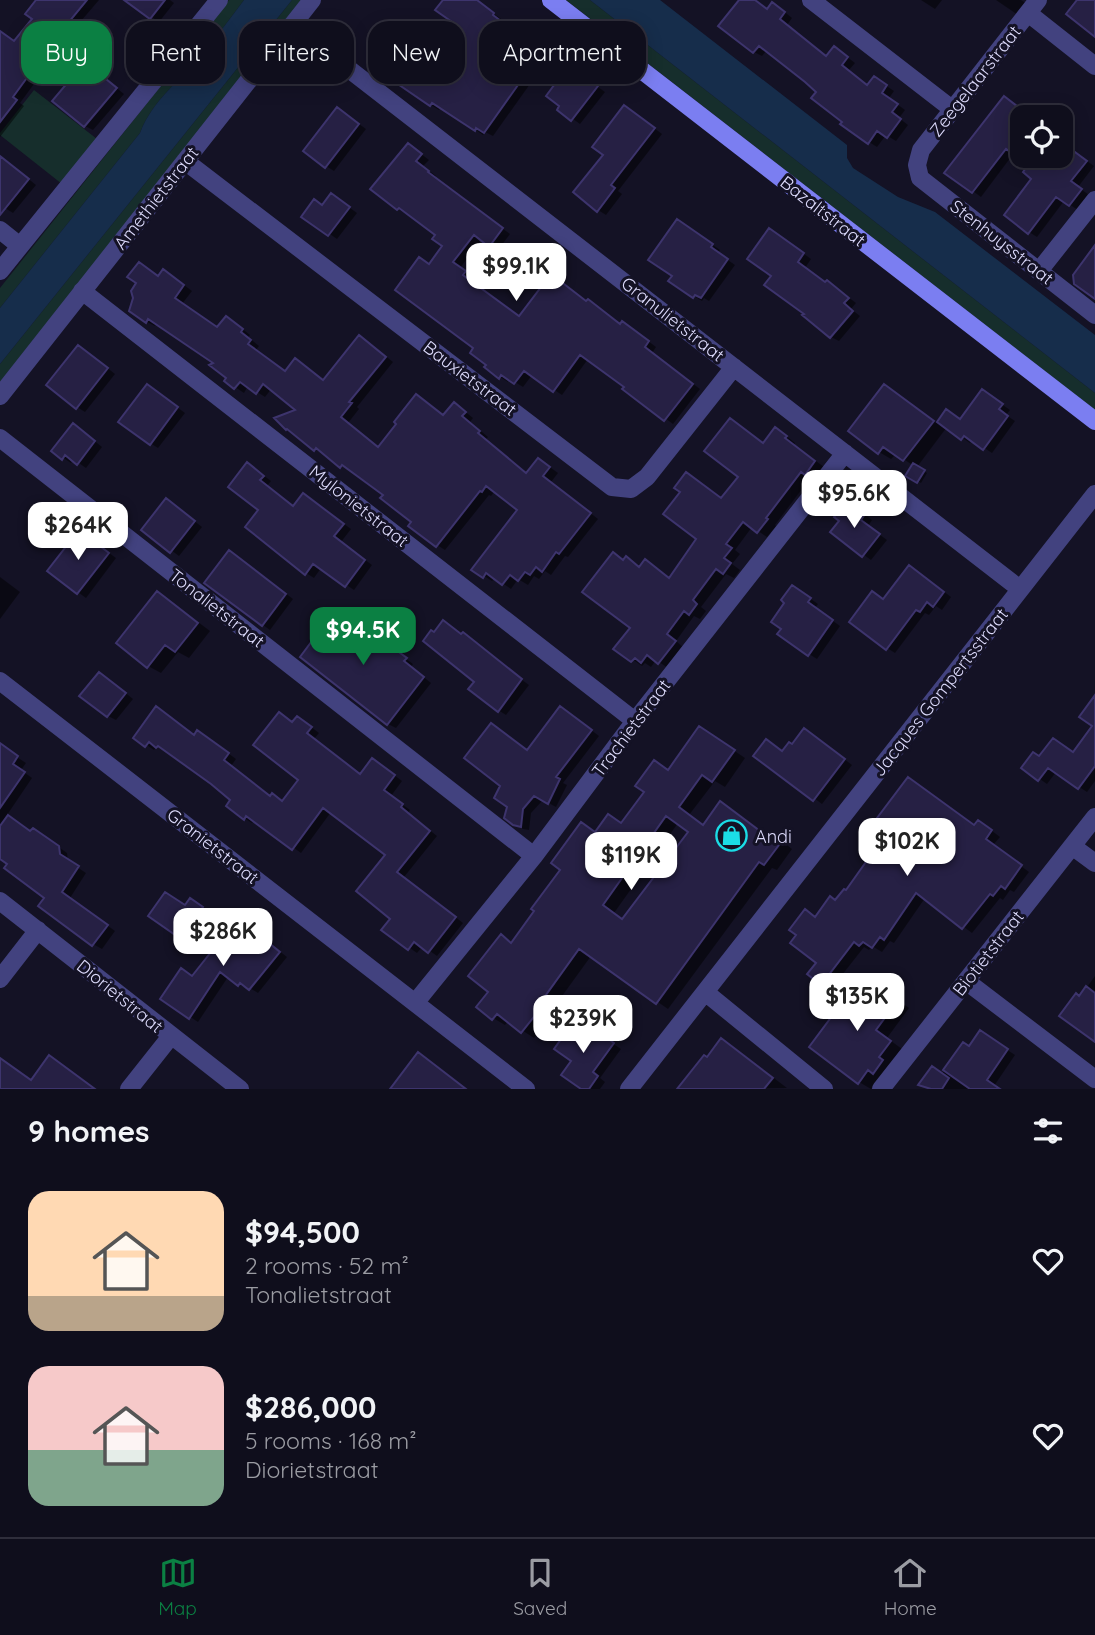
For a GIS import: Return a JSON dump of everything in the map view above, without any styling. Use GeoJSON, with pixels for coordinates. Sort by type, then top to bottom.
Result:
{"type":"FeatureCollection","features":[{"type":"Feature","properties":{"kind":"street"},"geometry":{"type":"LineString","coordinates":[[0,271],[219,0]]}},
{"type":"Feature","properties":{"kind":"street","name":"Amethietstraat"},"geometry":{"type":"LineString","coordinates":[[295,21],[312,0]]}},
{"type":"Feature","properties":{"kind":"street","name":"Bazaltstraat"},"geometry":{"type":"LineString","coordinates":[[551,0],[1095,421]]}},
{"type":"Feature","properties":{"kind":"street"},"geometry":{"type":"LineString","coordinates":[[816,2],[952,108]]}},
{"type":"Feature","properties":{"kind":"street"},"geometry":{"type":"LineString","coordinates":[[1033,6],[1095,66]]}},
{"type":"Feature","properties":{"kind":"street","name":"Zeegelaarstraat"},"geometry":{"type":"LineString","coordinates":[[917,164],[920,150],[1033,6]]}},
{"type":"Feature","properties":{"kind":"street","name":"Granulietstraat"},"geometry":{"type":"LineString","coordinates":[[354,73],[1020,589]]}},
{"type":"Feature","properties":{"kind":"street","name":"Amethietstraat"},"geometry":{"type":"LineString","coordinates":[[0,396],[245,84]]}},
{"type":"Feature","properties":{"kind":"street","name":"Bauxietstraat"},"geometry":{"type":"LineString","coordinates":[[185,160],[612,487],[631,489],[648,477],[734,366]]}},
{"type":"Feature","properties":{"kind":"street","name":"Stenhuysstraat"},"geometry":{"type":"LineString","coordinates":[[917,164],[920,178],[1095,315]]}},
{"type":"Feature","properties":{"kind":"street"},"geometry":{"type":"LineString","coordinates":[[1039,271],[1095,200]]}},
{"type":"Feature","properties":{"kind":"street"},"geometry":{"type":"LineString","coordinates":[[0,230],[20,246]]}},
{"type":"Feature","properties":{"kind":"street","name":"Mylonietstraat"},"geometry":{"type":"LineString","coordinates":[[82,291],[635,722]]}},
{"type":"Feature","properties":{"kind":"street","name":"Tonalietstraat"},"geometry":{"type":"LineString","coordinates":[[0,438],[534,856]]}},
{"type":"Feature","properties":{"kind":"street","name":"Trachietstraat"},"geometry":{"type":"LineString","coordinates":[[415,1003],[534,856],[845,453]]}},
{"type":"Feature","properties":{"kind":"street","name":"Jacques Gompertsstraat"},"geometry":{"type":"LineString","coordinates":[[629,1089],[1095,494]]}},
{"type":"Feature","properties":{"kind":"street","name":"Granietstraat"},"geometry":{"type":"LineString","coordinates":[[0,681],[526,1089]]}},
{"type":"Feature","properties":{"kind":"street","name":"Biotietstraat"},"geometry":{"type":"LineString","coordinates":[[881,1089],[1095,817]]}},
{"type":"Feature","properties":{"kind":"street"},"geometry":{"type":"LineString","coordinates":[[1072,846],[1095,863]]}},
{"type":"Feature","properties":{"kind":"street","name":"Diorietstraat"},"geometry":{"type":"LineString","coordinates":[[0,901],[240,1089]]}},
{"type":"Feature","properties":{"kind":"street"},"geometry":{"type":"LineString","coordinates":[[0,979],[38,930]]}},
{"type":"Feature","properties":{"kind":"street"},"geometry":{"type":"LineString","coordinates":[[966,981],[1095,1079]]}},
{"type":"Feature","properties":{"kind":"street"},"geometry":{"type":"LineString","coordinates":[[705,992],[824,1089]]}},
{"type":"Feature","properties":{"kind":"street"},"geometry":{"type":"LineString","coordinates":[[129,1089],[171,1036]]}},
{"type":"Feature","properties":{"kind":"green space"},"geometry":{"type":"Polygon","coordinates":[[[229,0],[244,0],[225,25],[225,21],[212,21],[229,0]]]}},
{"type":"Feature","properties":{"kind":"green space"},"geometry":{"type":"Polygon","coordinates":[[[292,0],[304,0],[287,21],[275,21],[292,0]]]}},
{"type":"Feature","properties":{"kind":"green space"},"geometry":{"type":"Polygon","coordinates":[[[566,0],[590,0],[617,21],[593,21],[566,0]]]}},
{"type":"Feature","properties":{"kind":"green space"},"geometry":{"type":"Polygon","coordinates":[[[646,44],[1095,393],[1095,410],[646,62],[646,44]]]}},
{"type":"Feature","properties":{"kind":"green space"},"geometry":{"type":"Polygon","coordinates":[[[239,66],[239,82],[0,382],[0,364],[239,66]]]}},
{"type":"Feature","properties":{"kind":"green space"},"geometry":{"type":"Polygon","coordinates":[[[162,84],[175,84],[152,110],[140,133],[0,308],[0,288],[162,84]]]}},
{"type":"Feature","properties":{"kind":"green space"},"geometry":{"type":"Polygon","coordinates":[[[34,90],[97,139],[62,184],[0,135],[34,90]]]}},
{"type":"Feature","properties":{"kind":"water"},"geometry":{"type":"Polygon","coordinates":[[[244,0],[292,0],[275,21],[239,21],[239,66],[225,84],[225,25],[244,0]]]}},
{"type":"Feature","properties":{"kind":"water"},"geometry":{"type":"Polygon","coordinates":[[[590,0],[660,0],[847,145],[847,158],[853,168],[898,197],[935,212],[1095,335],[1095,393],[646,44],[646,21],[617,21],[590,0]]]}},
{"type":"Feature","properties":{"kind":"water"},"geometry":{"type":"Polygon","coordinates":[[[175,84],[225,84],[0,364],[0,308],[140,133],[160,100],[175,84]]]}},
{"type":"Feature","properties":{"kind":"building"},"geometry":{"type":"Polygon","coordinates":[[[36,0],[87,0],[70,21],[30,21],[32,19],[25,14],[36,0]]]}},
{"type":"Feature","properties":{"kind":"building"},"geometry":{"type":"Polygon","coordinates":[[[124,0],[165,0],[150,19],[124,0]]]}},
{"type":"Feature","properties":{"kind":"building"},"geometry":{"type":"Polygon","coordinates":[[[443,0],[477,0],[501,21],[479,21],[479,84],[519,84],[484,133],[476,128],[475,131],[432,103],[430,106],[398,84],[465,84],[465,21],[451,21],[435,10],[443,0]]]}},
{"type":"Feature","properties":{"kind":"building"},"geometry":{"type":"Polygon","coordinates":[[[739,0],[755,0],[767,9],[772,2],[785,12],[780,19],[826,56],[834,46],[848,57],[842,65],[867,85],[874,76],[887,85],[882,93],[898,104],[892,112],[901,119],[887,138],[877,131],[868,144],[811,98],[816,92],[805,82],[759,46],[753,53],[718,26],[739,0]]]}},
{"type":"Feature","properties":{"kind":"building"},"geometry":{"type":"Polygon","coordinates":[[[1077,0],[1095,0],[1095,37],[1066,14],[1077,0]]]}},
{"type":"Feature","properties":{"kind":"building"},"geometry":{"type":"Polygon","coordinates":[[[0,31],[14,41],[21,32],[22,84],[13,97],[17,100],[0,122],[0,31]]]}},
{"type":"Feature","properties":{"kind":"building"},"geometry":{"type":"Polygon","coordinates":[[[66,84],[112,84],[117,88],[84,127],[52,101],[66,84]]]}},
{"type":"Feature","properties":{"kind":"building"},"geometry":{"type":"Polygon","coordinates":[[[555,84],[598,86],[571,121],[557,110],[559,106],[546,96],[555,84]]]}},
{"type":"Feature","properties":{"kind":"building"},"geometry":{"type":"Polygon","coordinates":[[[1004,96],[1016,105],[1010,105],[1010,152],[1006,149],[972,193],[944,173],[1004,96]]]}},
{"type":"Feature","properties":{"kind":"building"},"geometry":{"type":"Polygon","coordinates":[[[624,105],[655,128],[611,185],[615,188],[597,212],[573,192],[603,155],[592,147],[624,105]]]}},
{"type":"Feature","properties":{"kind":"building"},"geometry":{"type":"Polygon","coordinates":[[[337,107],[359,124],[325,168],[303,151],[337,107]]]}},
{"type":"Feature","properties":{"kind":"building"},"geometry":{"type":"Polygon","coordinates":[[[408,143],[422,154],[416,161],[428,172],[503,228],[489,247],[474,235],[453,262],[466,271],[463,275],[519,316],[551,274],[620,324],[622,321],[649,341],[645,347],[693,384],[664,421],[580,355],[553,392],[524,371],[514,384],[501,375],[499,379],[470,353],[473,348],[395,290],[419,257],[429,264],[442,246],[432,239],[435,235],[370,189],[408,143]]]}},
{"type":"Feature","properties":{"kind":"building"},"geometry":{"type":"Polygon","coordinates":[[[1073,151],[1087,161],[1071,181],[1082,189],[1069,206],[1056,197],[1028,234],[1004,215],[1031,179],[1023,172],[1026,168],[1073,168],[1073,151]]]}},
{"type":"Feature","properties":{"kind":"building"},"geometry":{"type":"Polygon","coordinates":[[[0,156],[29,179],[0,215],[0,156]]]}},
{"type":"Feature","properties":{"kind":"building"},"geometry":{"type":"Polygon","coordinates":[[[331,193],[350,207],[328,236],[301,217],[314,199],[322,205],[331,193]]]}},
{"type":"Feature","properties":{"kind":"building"},"geometry":{"type":"Polygon","coordinates":[[[677,219],[713,244],[711,247],[728,259],[701,298],[695,295],[693,298],[668,281],[672,276],[648,260],[677,219]]]}},
{"type":"Feature","properties":{"kind":"building"},"geometry":{"type":"Polygon","coordinates":[[[769,228],[804,253],[798,262],[849,298],[844,303],[853,311],[830,338],[802,315],[804,314],[764,285],[771,276],[747,259],[769,228]]]}},
{"type":"Feature","properties":{"kind":"building"},"geometry":{"type":"Polygon","coordinates":[[[1095,245],[1095,299],[1074,284],[1073,275],[1095,245]]]}},
{"type":"Feature","properties":{"kind":"building"},"geometry":{"type":"Polygon","coordinates":[[[139,262],[158,276],[163,269],[184,285],[175,298],[217,327],[226,316],[243,329],[241,332],[251,340],[248,344],[285,371],[295,358],[323,380],[359,335],[386,357],[349,402],[352,403],[341,417],[378,447],[416,394],[443,415],[454,402],[466,412],[462,416],[480,431],[478,433],[526,473],[538,458],[550,467],[543,476],[591,513],[542,572],[536,567],[530,575],[525,572],[518,581],[510,575],[502,585],[486,573],[483,578],[471,570],[517,510],[486,486],[436,547],[408,526],[411,522],[380,498],[383,495],[286,430],[274,418],[295,410],[263,384],[256,394],[240,382],[234,389],[224,381],[226,378],[209,365],[213,363],[148,319],[146,323],[129,311],[133,298],[131,291],[136,283],[127,277],[139,262]]]}},
{"type":"Feature","properties":{"kind":"building"},"geometry":{"type":"Polygon","coordinates":[[[78,345],[108,368],[76,409],[46,385],[78,345]]]}},
{"type":"Feature","properties":{"kind":"building"},"geometry":{"type":"Polygon","coordinates":[[[147,384],[178,407],[150,445],[118,422],[147,384]]]}},
{"type":"Feature","properties":{"kind":"building"},"geometry":{"type":"Polygon","coordinates":[[[884,384],[934,421],[903,461],[883,447],[878,454],[848,431],[884,384]]]}},
{"type":"Feature","properties":{"kind":"building"},"geometry":{"type":"Polygon","coordinates":[[[982,389],[1003,404],[999,409],[1008,416],[983,450],[964,436],[961,440],[937,422],[946,409],[960,419],[982,389]]]}},
{"type":"Feature","properties":{"kind":"building"},"geometry":{"type":"Polygon","coordinates":[[[730,418],[763,443],[775,427],[815,461],[805,475],[801,472],[757,533],[743,522],[726,544],[732,548],[724,558],[731,563],[723,574],[716,569],[693,600],[697,604],[689,615],[684,611],[667,634],[676,641],[658,664],[647,655],[641,663],[635,658],[631,662],[613,649],[630,628],[582,592],[613,552],[623,560],[626,556],[639,567],[645,559],[669,578],[696,539],[663,514],[680,492],[674,488],[686,472],[721,498],[738,477],[704,451],[730,418]]]}},
{"type":"Feature","properties":{"kind":"building"},"geometry":{"type":"Polygon","coordinates":[[[73,423],[95,441],[77,465],[65,455],[62,460],[51,451],[73,423]]]}},
{"type":"Feature","properties":{"kind":"building"},"geometry":{"type":"Polygon","coordinates":[[[247,462],[264,476],[260,480],[293,506],[303,493],[344,524],[334,536],[365,560],[345,587],[313,564],[305,575],[245,527],[258,510],[228,487],[247,462]]]}},
{"type":"Feature","properties":{"kind":"building"},"geometry":{"type":"Polygon","coordinates":[[[913,463],[925,470],[917,483],[905,476],[913,463]]]}},
{"type":"Feature","properties":{"kind":"building"},"geometry":{"type":"Polygon","coordinates":[[[166,498],[195,521],[170,553],[141,530],[166,498]]]}},
{"type":"Feature","properties":{"kind":"building"},"geometry":{"type":"Polygon","coordinates":[[[847,501],[865,514],[861,520],[880,534],[862,557],[830,532],[839,521],[834,517],[847,501]]]}},
{"type":"Feature","properties":{"kind":"building"},"geometry":{"type":"Polygon","coordinates":[[[79,530],[109,553],[77,594],[47,571],[79,530]]]}},
{"type":"Feature","properties":{"kind":"building"},"geometry":{"type":"Polygon","coordinates":[[[229,550],[286,594],[262,626],[204,583],[229,550]]]}},
{"type":"Feature","properties":{"kind":"building"},"geometry":{"type":"Polygon","coordinates":[[[909,565],[944,592],[933,607],[927,602],[920,612],[916,610],[886,650],[849,622],[872,591],[883,599],[909,565]]]}},
{"type":"Feature","properties":{"kind":"building"},"geometry":{"type":"Polygon","coordinates":[[[792,585],[811,598],[808,602],[833,620],[808,656],[777,634],[781,629],[771,622],[784,603],[781,600],[792,585]]]}},
{"type":"Feature","properties":{"kind":"building"},"geometry":{"type":"Polygon","coordinates":[[[157,591],[198,623],[175,652],[165,645],[147,668],[116,643],[157,591]]]}},
{"type":"Feature","properties":{"kind":"building"},"geometry":{"type":"Polygon","coordinates":[[[344,613],[407,658],[404,661],[424,677],[387,725],[300,657],[327,621],[334,626],[344,613]]]}},
{"type":"Feature","properties":{"kind":"building"},"geometry":{"type":"Polygon","coordinates":[[[443,620],[461,634],[463,632],[522,679],[498,712],[468,689],[474,682],[423,641],[443,620]]]}},
{"type":"Feature","properties":{"kind":"building"},"geometry":{"type":"Polygon","coordinates":[[[99,672],[126,693],[107,717],[79,696],[99,672]]]}},
{"type":"Feature","properties":{"kind":"building"},"geometry":{"type":"Polygon","coordinates":[[[1095,695],[1095,766],[1078,789],[1048,768],[1038,781],[1021,768],[1033,752],[1039,756],[1053,738],[1073,752],[1092,726],[1079,717],[1095,695]]]}},
{"type":"Feature","properties":{"kind":"building"},"geometry":{"type":"Polygon","coordinates":[[[156,706],[194,735],[197,730],[229,753],[224,760],[270,796],[272,793],[282,801],[298,780],[253,745],[279,712],[292,722],[297,716],[312,727],[307,733],[360,774],[372,758],[395,775],[384,790],[403,804],[401,807],[430,831],[397,872],[456,917],[428,953],[414,942],[408,950],[381,930],[390,919],[356,891],[385,855],[323,808],[292,850],[246,816],[244,820],[226,806],[230,800],[211,784],[158,746],[156,748],[149,742],[145,747],[133,738],[156,706]]]}},
{"type":"Feature","properties":{"kind":"building"},"geometry":{"type":"Polygon","coordinates":[[[560,706],[592,730],[556,777],[560,779],[548,804],[534,796],[523,809],[521,827],[513,825],[504,818],[507,807],[494,798],[500,786],[464,758],[491,723],[527,750],[560,706]]]}},
{"type":"Feature","properties":{"kind":"building"},"geometry":{"type":"Polygon","coordinates":[[[699,726],[735,750],[712,782],[702,775],[679,807],[703,825],[720,801],[768,837],[771,833],[782,841],[764,865],[759,862],[656,1004],[579,949],[546,995],[549,998],[521,1033],[497,1014],[492,1020],[476,1007],[488,992],[468,976],[501,934],[511,943],[534,911],[531,909],[560,870],[551,863],[581,822],[595,832],[608,814],[621,823],[644,792],[635,786],[654,760],[668,770],[699,726]],[[666,816],[603,905],[622,919],[688,832],[666,816]]]}},
{"type":"Feature","properties":{"kind":"building"},"geometry":{"type":"Polygon","coordinates":[[[804,728],[845,759],[813,801],[753,756],[766,739],[782,751],[789,742],[792,744],[804,728]]]}},
{"type":"Feature","properties":{"kind":"building"},"geometry":{"type":"Polygon","coordinates":[[[0,743],[18,756],[13,764],[25,772],[0,808],[0,743]]]}},
{"type":"Feature","properties":{"kind":"building"},"geometry":{"type":"Polygon","coordinates":[[[908,777],[974,825],[978,820],[992,830],[986,839],[1022,865],[1005,889],[1001,886],[993,896],[990,894],[962,929],[916,893],[884,940],[880,937],[872,948],[863,942],[859,946],[854,942],[821,985],[807,974],[816,963],[790,943],[796,935],[789,930],[805,909],[815,917],[830,896],[835,900],[846,890],[868,859],[861,854],[884,823],[877,818],[908,777]]]}},
{"type":"Feature","properties":{"kind":"building"},"geometry":{"type":"Polygon","coordinates":[[[8,815],[30,831],[33,828],[59,846],[60,854],[79,866],[62,892],[108,925],[92,946],[38,906],[44,898],[4,868],[7,864],[0,859],[0,826],[8,815]]]}},
{"type":"Feature","properties":{"kind":"building"},"geometry":{"type":"Polygon","coordinates":[[[165,892],[185,905],[190,898],[203,907],[181,939],[148,916],[165,892]]]}},
{"type":"Feature","properties":{"kind":"building"},"geometry":{"type":"Polygon","coordinates":[[[238,918],[280,952],[249,990],[240,983],[238,986],[220,972],[189,1019],[160,999],[181,968],[192,976],[238,918]]]}},
{"type":"Feature","properties":{"kind":"building"},"geometry":{"type":"Polygon","coordinates":[[[870,979],[898,1000],[876,1030],[891,1041],[879,1057],[883,1060],[873,1074],[868,1070],[858,1084],[809,1047],[841,1004],[848,1009],[870,979]]]}},
{"type":"Feature","properties":{"kind":"building"},"geometry":{"type":"Polygon","coordinates":[[[1086,986],[1095,993],[1095,1042],[1059,1016],[1076,993],[1079,996],[1086,986]]]}},
{"type":"Feature","properties":{"kind":"building"},"geometry":{"type":"Polygon","coordinates":[[[574,1021],[595,1036],[598,1032],[614,1043],[593,1072],[598,1076],[589,1089],[581,1089],[561,1075],[571,1061],[554,1049],[574,1021]]]}},
{"type":"Feature","properties":{"kind":"building"},"geometry":{"type":"Polygon","coordinates":[[[980,1030],[1008,1049],[987,1080],[1000,1089],[970,1089],[943,1070],[963,1042],[969,1046],[980,1030]]]}},
{"type":"Feature","properties":{"kind":"building"},"geometry":{"type":"Polygon","coordinates":[[[721,1038],[773,1078],[764,1089],[677,1089],[704,1055],[707,1057],[721,1038]]]}},
{"type":"Feature","properties":{"kind":"building"},"geometry":{"type":"Polygon","coordinates":[[[418,1052],[466,1089],[390,1089],[418,1052]]]}},
{"type":"Feature","properties":{"kind":"building"},"geometry":{"type":"Polygon","coordinates":[[[49,1055],[95,1089],[0,1089],[0,1058],[31,1080],[49,1055]]]}},
{"type":"Feature","properties":{"kind":"building"},"geometry":{"type":"Polygon","coordinates":[[[932,1066],[949,1078],[942,1089],[918,1085],[932,1066]]]}},
{"type":"Feature","properties":{"kind":"place","name":"Andi"},"geometry":{"type":"Point","coordinates":[732,836]}}]}
